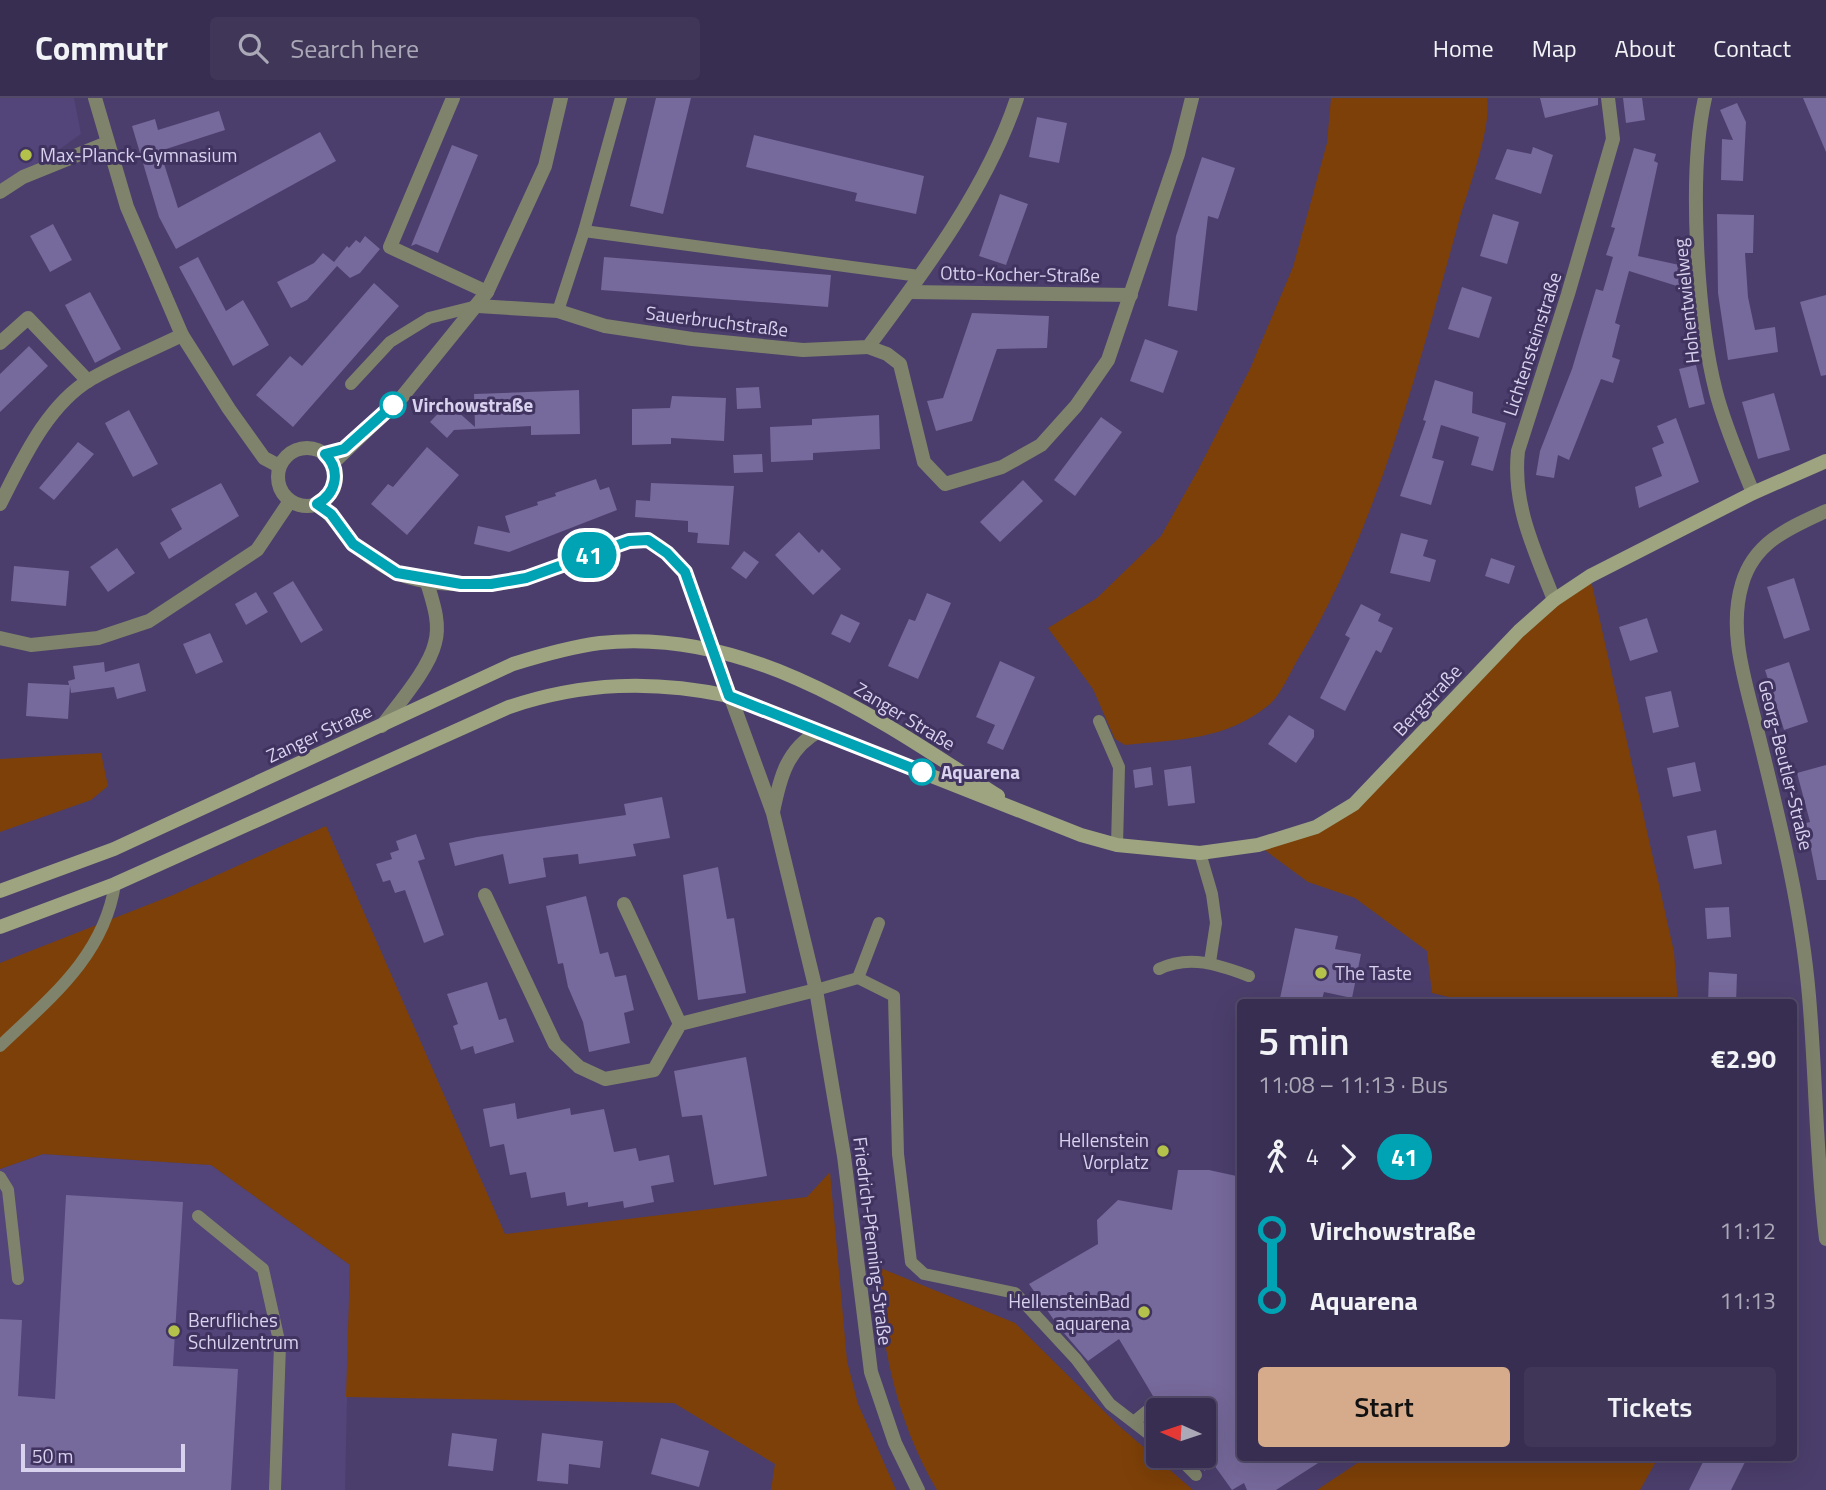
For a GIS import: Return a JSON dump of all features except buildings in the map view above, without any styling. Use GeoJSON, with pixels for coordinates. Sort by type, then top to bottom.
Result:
{"type":"FeatureCollection","features":[{"type":"Feature","properties":{"kind":"street"},"geometry":{"type":"LineString","coordinates":[[94,98],[127,208],[182,335],[264,458],[279,466]]}},
{"type":"Feature","properties":{"kind":"street"},"geometry":{"type":"LineString","coordinates":[[453,98],[390,247],[487,292]]}},
{"type":"Feature","properties":{"kind":"street"},"geometry":{"type":"LineString","coordinates":[[329,459],[402,397],[487,292],[545,166],[561,98]]}},
{"type":"Feature","properties":{"kind":"street"},"geometry":{"type":"LineString","coordinates":[[1017,98],[1009,123],[982,177],[909,292],[868,347],[887,354],[900,364],[924,462],[945,484],[1002,467],[1041,445],[1076,406],[1108,360],[1178,154],[1192,98]]}},
{"type":"Feature","properties":{"kind":"street","name":"Lichtensteinstraße"},"geometry":{"type":"LineString","coordinates":[[1554,600],[1520,504],[1516,477],[1518,451],[1613,139],[1608,98]]}},
{"type":"Feature","properties":{"kind":"street","name":"Hohentwielweg"},"geometry":{"type":"LineString","coordinates":[[1705,98],[1698,139],[1698,243],[1705,323],[1716,390],[1732,441],[1754,493]]}},
{"type":"Feature","properties":{"kind":"street"},"geometry":{"type":"LineString","coordinates":[[0,192],[23,177],[107,143]]}},
{"type":"Feature","properties":{"kind":"street","name":"Otto-Kocher-Straße"},"geometry":{"type":"LineString","coordinates":[[909,292],[1131,295]]}},
{"type":"Feature","properties":{"kind":"street","name":"Sauerbruchstraße"},"geometry":{"type":"LineString","coordinates":[[478,306],[558,311],[605,326],[692,339],[803,350],[868,347]]}},
{"type":"Feature","properties":{"kind":"street"},"geometry":{"type":"LineString","coordinates":[[0,343],[28,318],[88,381]]}},
{"type":"Feature","properties":{"kind":"street"},"geometry":{"type":"LineString","coordinates":[[0,504],[26,453],[59,408],[88,381],[182,335]]}},
{"type":"Feature","properties":{"kind":"street"},"geometry":{"type":"LineString","coordinates":[[329,459],[309,448],[299,449],[284,458],[279,466],[278,485],[290,501],[308,506],[317,504],[333,488]]}},
{"type":"Feature","properties":{"kind":"street"},"geometry":{"type":"LineString","coordinates":[[329,459],[333,488],[331,514]]}},
{"type":"Feature","properties":{"kind":"street","name":"Bergstraße"},"geometry":{"type":"LineString","coordinates":[[1029,816],[1117,845],[1200,853],[1258,845],[1316,827],[1354,804],[1496,654],[1554,600],[1622,558],[1826,461]]}},
{"type":"Feature","properties":{"kind":"street"},"geometry":{"type":"LineString","coordinates":[[0,638],[31,645],[98,638],[149,621],[257,550],[290,501]]}},
{"type":"Feature","properties":{"kind":"street"},"geometry":{"type":"LineString","coordinates":[[317,504],[331,514],[353,544],[397,573],[426,579],[491,584],[526,578],[629,541],[648,540],[667,553],[685,572],[712,649]]}},
{"type":"Feature","properties":{"kind":"street","name":"Georg-Beutler-Straße"},"geometry":{"type":"LineString","coordinates":[[1826,511],[1781,532],[1756,555],[1742,584],[1735,627],[1792,873],[1809,995],[1819,1181],[1826,1239]]}},
{"type":"Feature","properties":{"kind":"street"},"geometry":{"type":"LineString","coordinates":[[382,726],[410,688],[435,645],[436,611],[426,579]]}},
{"type":"Feature","properties":{"kind":"street","name":"Zanger Straße"},"geometry":{"type":"LineString","coordinates":[[0,891],[114,849],[513,664],[559,650],[602,643],[642,643],[712,649],[775,668],[894,729],[1029,816]]}},
{"type":"Feature","properties":{"kind":"street","name":"Friedrich-Pfenning-Straße"},"geometry":{"type":"LineString","coordinates":[[712,649],[773,813],[816,990],[844,1156],[872,1371],[895,1443],[918,1490]]}},
{"type":"Feature","properties":{"kind":"street","name":"Zanger Straße"},"geometry":{"type":"LineString","coordinates":[[0,927],[115,884],[393,758],[529,700],[582,688],[628,684],[686,687],[729,696],[1029,816]]}},
{"type":"Feature","properties":{"kind":"street","name":"Friedrich-Pfenning-Straße"},"geometry":{"type":"LineString","coordinates":[[773,813],[780,776],[794,750],[802,741],[819,731]]}},
{"type":"Feature","properties":{"kind":"street"},"geometry":{"type":"LineString","coordinates":[[485,895],[555,1044],[579,1067],[606,1079],[654,1070],[680,1024],[816,990]]}},
{"type":"Feature","properties":{"kind":"street"},"geometry":{"type":"LineString","coordinates":[[624,904],[680,1024]]}},
{"type":"Feature","properties":{"kind":"lane"},"geometry":{"type":"LineString","coordinates":[[558,311],[584,231],[621,98]]}},
{"type":"Feature","properties":{"kind":"lane"},"geometry":{"type":"LineString","coordinates":[[584,231],[919,276]]}},
{"type":"Feature","properties":{"kind":"lane"},"geometry":{"type":"LineString","coordinates":[[351,384],[390,342],[429,318],[478,306]]}},
{"type":"Feature","properties":{"kind":"lane"},"geometry":{"type":"LineString","coordinates":[[1100,721],[1119,767],[1117,845]]}},
{"type":"Feature","properties":{"kind":"lane"},"geometry":{"type":"LineString","coordinates":[[1200,853],[1212,894],[1216,923],[1210,962]]}},
{"type":"Feature","properties":{"kind":"lane"},"geometry":{"type":"LineString","coordinates":[[0,1045],[88,956],[111,912],[115,884]]}},
{"type":"Feature","properties":{"kind":"lane"},"geometry":{"type":"LineString","coordinates":[[858,978],[879,923]]}},
{"type":"Feature","properties":{"kind":"lane"},"geometry":{"type":"LineString","coordinates":[[1159,969],[1173,962],[1210,962],[1249,976]]}},
{"type":"Feature","properties":{"kind":"lane"},"geometry":{"type":"LineString","coordinates":[[816,990],[858,978],[894,996],[898,1154],[911,1262],[924,1274],[1015,1293],[1076,1359],[1110,1404],[1146,1431]]}},
{"type":"Feature","properties":{"kind":"lane"},"geometry":{"type":"LineString","coordinates":[[0,1177],[8,1190],[18,1279]]}},
{"type":"Feature","properties":{"kind":"lane"},"geometry":{"type":"LineString","coordinates":[[198,1216],[263,1269],[280,1345],[275,1490]]}},
{"type":"Feature","properties":{"kind":"lane"},"geometry":{"type":"LineString","coordinates":[[1135,1421],[1146,1412]]}},
{"type":"Feature","properties":{"kind":"lane"},"geometry":{"type":"LineString","coordinates":[[1189,1468],[1196,1475]]}},
{"type":"Feature","properties":{"kind":"shaded area","name":"Max-Planck-Gymnasium"},"geometry":{"type":"Polygon","coordinates":[[[0,98],[74,98],[81,134],[0,192],[0,98]]]}},
{"type":"Feature","properties":{"kind":"shaded area"},"geometry":{"type":"Polygon","coordinates":[[[1331,98],[1487,98],[1488,110],[1479,157],[1394,444],[1351,556],[1326,609],[1274,700],[1253,716],[1219,732],[1125,745],[1115,739],[1093,689],[1048,628],[1097,598],[1161,536],[1197,472],[1250,369],[1293,267],[1327,143],[1331,98]]]}},
{"type":"Feature","properties":{"kind":"shaded area"},"geometry":{"type":"Polygon","coordinates":[[[1590,576],[1674,952],[1678,999],[1457,999],[1432,993],[1427,951],[1355,898],[1308,882],[1258,845],[1340,813],[1494,656],[1590,576]]]}},
{"type":"Feature","properties":{"kind":"shaded area"},"geometry":{"type":"Polygon","coordinates":[[[101,753],[108,786],[91,800],[0,832],[0,759],[101,753]]]}},
{"type":"Feature","properties":{"kind":"shaded area"},"geometry":{"type":"Polygon","coordinates":[[[326,826],[505,1234],[807,1197],[830,1172],[847,1361],[858,1404],[896,1490],[771,1490],[775,1464],[674,1403],[346,1397],[350,1265],[211,1165],[43,1154],[0,1169],[0,963],[173,895],[326,826]]]}},
{"type":"Feature","properties":{"kind":"shaded area","name":"Berufliches Schulzentrum"},"geometry":{"type":"Polygon","coordinates":[[[43,1154],[211,1165],[350,1265],[345,1490],[0,1490],[0,1169],[43,1154]]]}},
{"type":"Feature","properties":{"kind":"shaded area"},"geometry":{"type":"Polygon","coordinates":[[[873,1265],[1015,1323],[1146,1449],[1146,1468],[1168,1468],[1193,1490],[937,1490],[910,1435],[901,1408],[882,1325],[873,1265]]]}},
{"type":"Feature","properties":{"kind":"shaded area"},"geometry":{"type":"Polygon","coordinates":[[[1360,1461],[1656,1461],[1640,1490],[1317,1490],[1360,1461]]]}},
{"type":"Feature","properties":{"kind":"bus line","name":"41"},"geometry":{"type":"LineString","coordinates":[[393,405],[344,449],[325,454],[332,463],[335,480],[330,494],[317,504],[331,514],[353,544],[397,573],[461,584],[491,584],[526,578],[629,541],[648,540],[667,553],[685,572],[729,696],[922,772]]}},
{"type":"Feature","properties":{"kind":"place","name":"Max-Planck-Gymnasium"},"geometry":{"type":"Point","coordinates":[26,155]}},
{"type":"Feature","properties":{"kind":"place","name":"Virchowstraße"},"geometry":{"type":"Point","coordinates":[393,405]}},
{"type":"Feature","properties":{"kind":"place","name":"Aquarena"},"geometry":{"type":"Point","coordinates":[922,772]}},
{"type":"Feature","properties":{"kind":"place","name":"The Taste"},"geometry":{"type":"Point","coordinates":[1321,973]}},
{"type":"Feature","properties":{"kind":"place","name":"Hellenstein Vorplatz"},"geometry":{"type":"Point","coordinates":[1163,1151]}},
{"type":"Feature","properties":{"kind":"place","name":"HellensteinBad aquarena"},"geometry":{"type":"Point","coordinates":[1144,1312]}},
{"type":"Feature","properties":{"kind":"place","name":"Berufliches Schulzentrum"},"geometry":{"type":"Point","coordinates":[174,1331]}}]}
